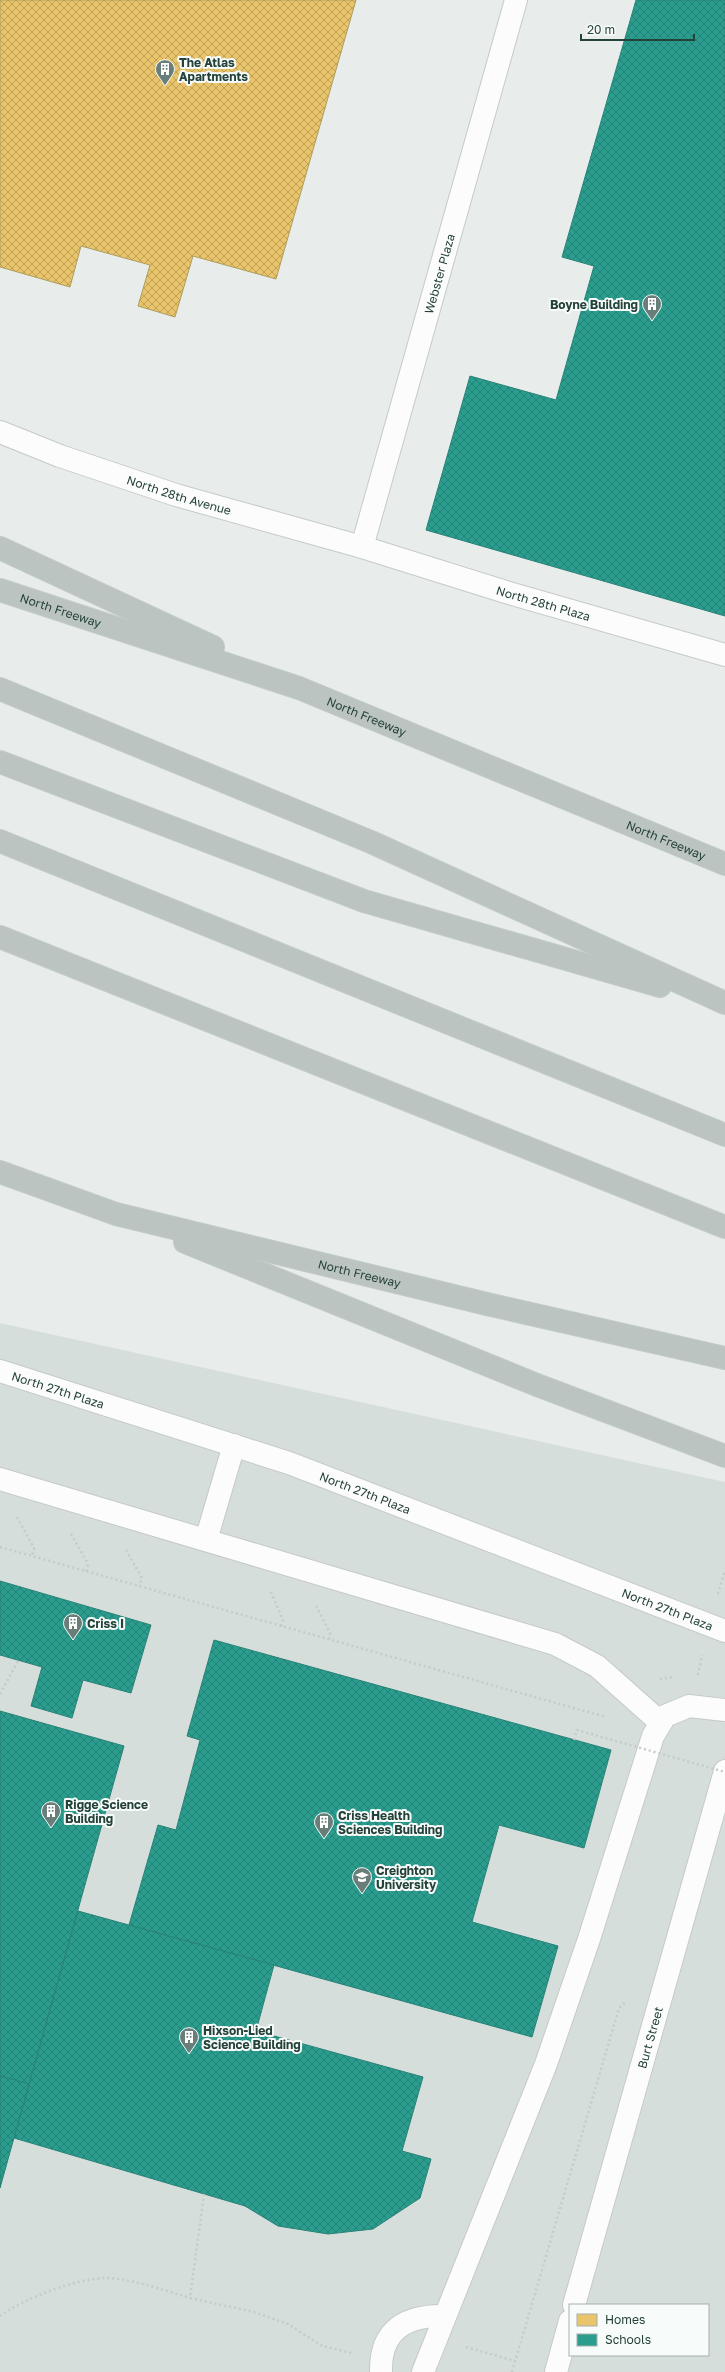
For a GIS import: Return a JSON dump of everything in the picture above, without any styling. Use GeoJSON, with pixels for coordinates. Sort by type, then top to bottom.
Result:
{"type":"FeatureCollection","features":[{"type":"Feature","properties":{"kind":"highway"},"geometry":{"type":"LineString","coordinates":[[0,548],[299,688]]}},
{"type":"Feature","properties":{"kind":"highway","name":"North Freeway"},"geometry":{"type":"LineString","coordinates":[[0,590],[299,688],[725,864]]}},
{"type":"Feature","properties":{"kind":"highway"},"geometry":{"type":"LineString","coordinates":[[0,689],[371,842],[725,1004]]}},
{"type":"Feature","properties":{"kind":"highway"},"geometry":{"type":"LineString","coordinates":[[0,762],[364,901],[725,1004]]}},
{"type":"Feature","properties":{"kind":"highway"},"geometry":{"type":"LineString","coordinates":[[0,841],[725,1135]]}},
{"type":"Feature","properties":{"kind":"highway"},"geometry":{"type":"LineString","coordinates":[[0,937],[724,1227]]}},
{"type":"Feature","properties":{"kind":"highway","name":"North Freeway"},"geometry":{"type":"LineString","coordinates":[[0,1172],[116,1214],[484,1303],[725,1358]]}},
{"type":"Feature","properties":{"kind":"highway"},"geometry":{"type":"LineString","coordinates":[[116,1214],[537,1385],[725,1456]]}},
{"type":"Feature","properties":{"kind":"street","name":"Webster Plaza"},"geometry":{"type":"LineString","coordinates":[[362,547],[516,0]]}},
{"type":"Feature","properties":{"kind":"street","name":"North 28th Avenue"},"geometry":{"type":"LineString","coordinates":[[0,432],[141,485],[362,547]]}},
{"type":"Feature","properties":{"kind":"street","name":"North 28th Plaza"},"geometry":{"type":"LineString","coordinates":[[362,547],[509,593],[725,655]]}},
{"type":"Feature","properties":{"kind":"street","name":"North 27th Plaza"},"geometry":{"type":"LineString","coordinates":[[0,1370],[289,1463],[717,1628]]}},
{"type":"Feature","properties":{"kind":"street"},"geometry":{"type":"LineString","coordinates":[[206,1540],[234,1445]]}},
{"type":"Feature","properties":{"kind":"street"},"geometry":{"type":"LineString","coordinates":[[0,1479],[556,1644],[597,1666],[639,1701],[661,1723]]}},
{"type":"Feature","properties":{"kind":"street"},"geometry":{"type":"LineString","coordinates":[[423,2372],[546,2064],[590,1938],[653,1736],[665,1716],[689,1706],[716,1709]]}},
{"type":"Feature","properties":{"kind":"street","name":"Burt Street"},"geometry":{"type":"LineString","coordinates":[[574,2304],[725,1772]]}},
{"type":"Feature","properties":{"kind":"street"},"geometry":{"type":"LineString","coordinates":[[381,2372],[381,2360],[390,2336],[405,2322],[424,2316],[445,2316]]}},
{"type":"Feature","properties":{"kind":"street"},"geometry":{"type":"LineString","coordinates":[[556,2372],[569,2325]]}},
{"type":"Feature","properties":{"kind":"path"},"geometry":{"type":"LineString","coordinates":[[0,1547],[281,1627],[627,1722],[639,1701],[659,1679],[674,1677]]}},
{"type":"Feature","properties":{"kind":"path"},"geometry":{"type":"LineString","coordinates":[[32,1556],[34,1548]]}},
{"type":"Feature","properties":{"kind":"path"},"geometry":{"type":"LineString","coordinates":[[86,1572],[88,1564]]}},
{"type":"Feature","properties":{"kind":"path"},"geometry":{"type":"LineString","coordinates":[[716,1709],[697,1673],[717,1628],[725,1570]]}},
{"type":"Feature","properties":{"kind":"path"},"geometry":{"type":"LineString","coordinates":[[139,1586],[142,1578]]}},
{"type":"Feature","properties":{"kind":"path"},"geometry":{"type":"LineString","coordinates":[[281,1627],[283,1620]]}},
{"type":"Feature","properties":{"kind":"path"},"geometry":{"type":"LineString","coordinates":[[328,1640],[330,1633]]}},
{"type":"Feature","properties":{"kind":"path"},"geometry":{"type":"LineString","coordinates":[[0,1694],[18,1661]]}},
{"type":"Feature","properties":{"kind":"path"},"geometry":{"type":"LineString","coordinates":[[574,1740],[577,1730],[725,1772]]}},
{"type":"Feature","properties":{"kind":"path"},"geometry":{"type":"LineString","coordinates":[[701,1772],[702,1765]]}},
{"type":"Feature","properties":{"kind":"path"},"geometry":{"type":"LineString","coordinates":[[512,2372],[619,2008],[630,1998]]}},
{"type":"Feature","properties":{"kind":"path"},"geometry":{"type":"LineString","coordinates":[[190,2298],[204,2194]]}},
{"type":"Feature","properties":{"kind":"path"},"geometry":{"type":"LineString","coordinates":[[0,2316],[62,2286],[105,2278],[136,2283],[190,2298],[254,2312],[288,2324],[322,2346],[356,2354]]}},
{"type":"Feature","properties":{"kind":"path"},"geometry":{"type":"LineString","coordinates":[[461,2346],[515,2361]]}},
{"type":"Feature","properties":{"kind":"shaded area","name":"Creighton University"},"geometry":{"type":"Polygon","coordinates":[[[0,1323],[725,1482],[725,2372],[0,2372],[0,1323]]]}},
{"type":"Feature","properties":{"kind":"building: Homes","name":"The Atlas Apartments"},"geometry":{"type":"Polygon","coordinates":[[[0,0],[356,0],[276,279],[193,256],[175,317],[138,306],[150,265],[81,246],[70,287],[0,267],[0,0]]]}},
{"type":"Feature","properties":{"kind":"building: Schools","name":"Boyne Building"},"geometry":{"type":"Polygon","coordinates":[[[636,0],[725,0],[725,616],[426,530],[470,376],[556,400],[594,266],[562,257],[636,0]]]}},
{"type":"Feature","properties":{"kind":"building: Schools","name":"Criss I"},"geometry":{"type":"Polygon","coordinates":[[[0,1581],[151,1625],[131,1693],[83,1680],[72,1718],[31,1706],[42,1667],[0,1655],[0,1581]]]}},
{"type":"Feature","properties":{"kind":"building: Schools","name":"Criss Health Sciences Building"},"geometry":{"type":"Polygon","coordinates":[[[214,1640],[611,1750],[584,1848],[499,1825],[472,1922],[558,1946],[532,2037],[129,1925],[158,1825],[176,1830],[200,1740],[187,1736],[214,1640]]]}},
{"type":"Feature","properties":{"kind":"building: Schools","name":"Rigge Science Building"},"geometry":{"type":"Polygon","coordinates":[[[0,1711],[124,1746],[29,2084],[0,2076],[0,1711]]]}},
{"type":"Feature","properties":{"kind":"building: Schools","name":"Hixson-Lied Science Building"},"geometry":{"type":"Polygon","coordinates":[[[78,1911],[274,1965],[256,2031],[423,2077],[402,2151],[431,2159],[420,2198],[373,2229],[328,2234],[278,2226],[245,2206],[14,2138],[78,1911]]]}},
{"type":"Feature","properties":{"kind":"building: Schools"},"geometry":{"type":"Polygon","coordinates":[[[0,2076],[29,2084],[0,2188],[0,2076]]]}},
{"type":"Feature","properties":{"kind":"place","name":"The Atlas Apartments"},"geometry":{"type":"Point","coordinates":[165,86]}},
{"type":"Feature","properties":{"kind":"place","name":"Boyne Building"},"geometry":{"type":"Point","coordinates":[652,321]}},
{"type":"Feature","properties":{"kind":"place","name":"Criss I"},"geometry":{"type":"Point","coordinates":[73,1640]}},
{"type":"Feature","properties":{"kind":"place","name":"Rigge Science Building"},"geometry":{"type":"Point","coordinates":[51,1828]}},
{"type":"Feature","properties":{"kind":"place","name":"Criss Health Sciences Building"},"geometry":{"type":"Point","coordinates":[324,1839]}},
{"type":"Feature","properties":{"kind":"place","name":"Creighton University"},"geometry":{"type":"Point","coordinates":[362,1894]}},
{"type":"Feature","properties":{"kind":"place","name":"Hixson-Lied Science Building"},"geometry":{"type":"Point","coordinates":[189,2054]}}]}
